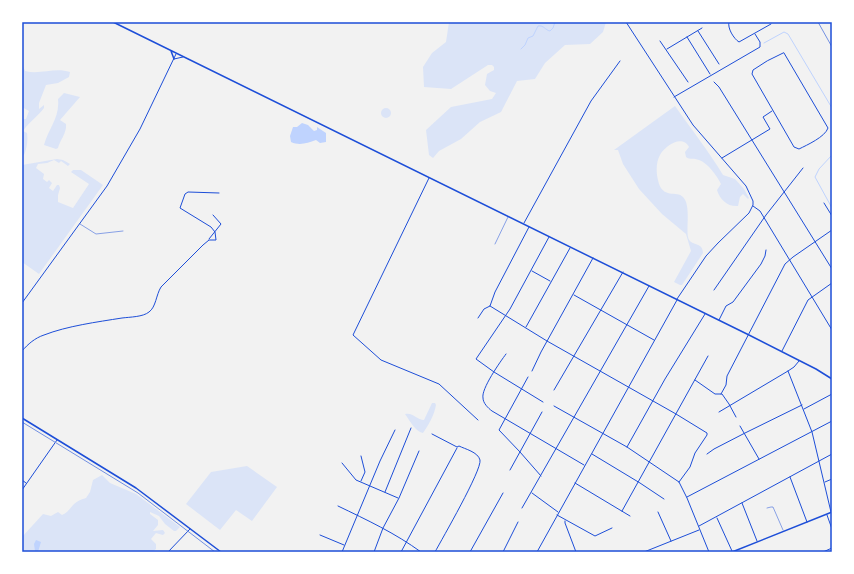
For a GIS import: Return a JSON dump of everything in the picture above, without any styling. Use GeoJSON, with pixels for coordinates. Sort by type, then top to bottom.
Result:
{"type":"FeatureCollection","features":[{"type":"Feature","properties":{"kind":"main road"},"geometry":{"type":"LineString","coordinates":[[113,22],[571,246],[799,360],[832,379]]}},
{"type":"Feature","properties":{"kind":"main road"},"geometry":{"type":"LineString","coordinates":[[170,50],[173,53],[174,59]]}},
{"type":"Feature","properties":{"kind":"main road"},"geometry":{"type":"LineString","coordinates":[[22,418],[136,488],[221,552]]}},
{"type":"Feature","properties":{"kind":"main road"},"geometry":{"type":"LineString","coordinates":[[732,552],[832,512]]}},
{"type":"Feature","properties":{"kind":"street"},"geometry":{"type":"LineString","coordinates":[[537,552],[556,515],[629,388],[677,299],[706,256],[749,213],[753,205],[753,198],[746,186],[722,158],[712,149],[693,125],[626,22]]}},
{"type":"Feature","properties":{"kind":"street"},"geometry":{"type":"LineString","coordinates":[[729,22],[728,26],[737,42],[741,42],[771,24]]}},
{"type":"Feature","properties":{"kind":"street"},"geometry":{"type":"LineString","coordinates":[[667,49],[702,28]]}},
{"type":"Feature","properties":{"kind":"street"},"geometry":{"type":"LineString","coordinates":[[698,31],[719,64]]}},
{"type":"Feature","properties":{"kind":"street"},"geometry":{"type":"LineString","coordinates":[[674,97],[760,47],[760,42],[755,34]]}},
{"type":"Feature","properties":{"kind":"street"},"geometry":{"type":"LineString","coordinates":[[687,37],[711,75]]}},
{"type":"Feature","properties":{"kind":"street"},"geometry":{"type":"LineString","coordinates":[[660,41],[667,49],[688,82]]}},
{"type":"Feature","properties":{"kind":"street"},"geometry":{"type":"LineString","coordinates":[[22,303],[107,186],[140,129],[177,53]]}},
{"type":"Feature","properties":{"kind":"street"},"geometry":{"type":"LineString","coordinates":[[784,53],[828,130],[813,141],[797,149],[794,147],[773,111],[752,74],[752,71],[767,61],[784,53]]}},
{"type":"Feature","properties":{"kind":"street"},"geometry":{"type":"LineString","coordinates":[[174,59],[184,57]]}},
{"type":"Feature","properties":{"kind":"street"},"geometry":{"type":"LineString","coordinates":[[523,223],[591,101],[620,61]]}},
{"type":"Feature","properties":{"kind":"street"},"geometry":{"type":"LineString","coordinates":[[714,82],[719,87],[832,269]]}},
{"type":"Feature","properties":{"kind":"street"},"geometry":{"type":"LineString","coordinates":[[722,158],[770,129],[763,117],[773,111]]}},
{"type":"Feature","properties":{"kind":"street"},"geometry":{"type":"LineString","coordinates":[[714,290],[744,249],[764,218],[803,168]]}},
{"type":"Feature","properties":{"kind":"street"},"geometry":{"type":"LineString","coordinates":[[430,177],[353,334],[381,360],[438,383],[478,420]]}},
{"type":"Feature","properties":{"kind":"street"},"geometry":{"type":"LineString","coordinates":[[209,240],[216,240],[215,232],[211,227],[180,208],[185,194],[188,192],[219,193]]}},
{"type":"Feature","properties":{"kind":"street"},"geometry":{"type":"LineString","coordinates":[[824,203],[832,216]]}},
{"type":"Feature","properties":{"kind":"street"},"geometry":{"type":"LineString","coordinates":[[753,205],[760,211],[832,330]]}},
{"type":"Feature","properties":{"kind":"street"},"geometry":{"type":"LineString","coordinates":[[22,351],[31,341],[43,335],[69,328],[138,316],[149,312],[154,306],[158,292],[161,288],[220,228],[221,223],[214,215]]}},
{"type":"Feature","properties":{"kind":"street"},"geometry":{"type":"LineString","coordinates":[[478,318],[484,309],[490,306],[495,292],[529,226]]}},
{"type":"Feature","properties":{"kind":"street"},"geometry":{"type":"LineString","coordinates":[[721,394],[726,385],[727,376],[782,268],[789,260],[832,230]]}},
{"type":"Feature","properties":{"kind":"street"},"geometry":{"type":"LineString","coordinates":[[543,402],[494,372],[476,358],[505,316],[550,236]]}},
{"type":"Feature","properties":{"kind":"street"},"geometry":{"type":"LineString","coordinates":[[526,327],[571,246]]}},
{"type":"Feature","properties":{"kind":"street"},"geometry":{"type":"LineString","coordinates":[[719,320],[726,306],[733,302],[760,264],[765,256],[766,250]]}},
{"type":"Feature","properties":{"kind":"street"},"geometry":{"type":"LineString","coordinates":[[532,371],[593,258]]}},
{"type":"Feature","properties":{"kind":"street"},"geometry":{"type":"LineString","coordinates":[[532,270],[551,281]]}},
{"type":"Feature","properties":{"kind":"street"},"geometry":{"type":"LineString","coordinates":[[554,390],[622,272]]}},
{"type":"Feature","properties":{"kind":"street"},"geometry":{"type":"LineString","coordinates":[[782,352],[808,300],[811,296],[832,283]]}},
{"type":"Feature","properties":{"kind":"street"},"geometry":{"type":"LineString","coordinates":[[522,508],[649,285]]}},
{"type":"Feature","properties":{"kind":"street"},"geometry":{"type":"LineString","coordinates":[[573,295],[655,341]]}},
{"type":"Feature","properties":{"kind":"street"},"geometry":{"type":"LineString","coordinates":[[490,306],[547,341],[700,428],[707,435],[695,453],[690,467],[679,482]]}},
{"type":"Feature","properties":{"kind":"street"},"geometry":{"type":"LineString","coordinates":[[627,447],[705,313]]}},
{"type":"Feature","properties":{"kind":"street"},"geometry":{"type":"LineString","coordinates":[[506,354],[494,372],[484,393],[483,399],[488,408],[584,466]]}},
{"type":"Feature","properties":{"kind":"street"},"geometry":{"type":"LineString","coordinates":[[622,511],[708,356]]}},
{"type":"Feature","properties":{"kind":"street"},"geometry":{"type":"LineString","coordinates":[[719,412],[788,371],[794,367],[799,360]]}},
{"type":"Feature","properties":{"kind":"street"},"geometry":{"type":"LineString","coordinates":[[788,371],[812,432],[832,512]]}},
{"type":"Feature","properties":{"kind":"street"},"geometry":{"type":"LineString","coordinates":[[528,377],[499,430],[541,476]]}},
{"type":"Feature","properties":{"kind":"street"},"geometry":{"type":"LineString","coordinates":[[695,380],[715,394],[721,394]]}},
{"type":"Feature","properties":{"kind":"street"},"geometry":{"type":"LineString","coordinates":[[721,394],[730,405],[736,417]]}},
{"type":"Feature","properties":{"kind":"street"},"geometry":{"type":"LineString","coordinates":[[804,409],[832,394]]}},
{"type":"Feature","properties":{"kind":"street"},"geometry":{"type":"LineString","coordinates":[[707,454],[745,432],[802,405]]}},
{"type":"Feature","properties":{"kind":"street"},"geometry":{"type":"LineString","coordinates":[[554,406],[627,447],[679,482],[709,552]]}},
{"type":"Feature","properties":{"kind":"street"},"geometry":{"type":"LineString","coordinates":[[510,470],[542,412]]}},
{"type":"Feature","properties":{"kind":"street"},"geometry":{"type":"LineString","coordinates":[[687,498],[832,420]]}},
{"type":"Feature","properties":{"kind":"street"},"geometry":{"type":"LineString","coordinates":[[740,426],[745,432],[760,460]]}},
{"type":"Feature","properties":{"kind":"street"},"geometry":{"type":"LineString","coordinates":[[385,492],[411,428]]}},
{"type":"Feature","properties":{"kind":"street"},"geometry":{"type":"LineString","coordinates":[[342,552],[394,430]]}},
{"type":"Feature","properties":{"kind":"street"},"geometry":{"type":"LineString","coordinates":[[432,434],[457,447],[459,446],[468,450],[480,460],[470,486],[434,552]]}},
{"type":"Feature","properties":{"kind":"street"},"geometry":{"type":"LineString","coordinates":[[22,490],[57,440]]}},
{"type":"Feature","properties":{"kind":"street"},"geometry":{"type":"LineString","coordinates":[[401,552],[457,447]]}},
{"type":"Feature","properties":{"kind":"street"},"geometry":{"type":"LineString","coordinates":[[374,552],[383,528],[419,451]]}},
{"type":"Feature","properties":{"kind":"street"},"geometry":{"type":"LineString","coordinates":[[591,454],[664,499]]}},
{"type":"Feature","properties":{"kind":"street"},"geometry":{"type":"LineString","coordinates":[[699,527],[832,454]]}},
{"type":"Feature","properties":{"kind":"street"},"geometry":{"type":"LineString","coordinates":[[361,456],[365,472],[361,482]]}},
{"type":"Feature","properties":{"kind":"street"},"geometry":{"type":"LineString","coordinates":[[342,463],[356,480],[398,498]]}},
{"type":"Feature","properties":{"kind":"street"},"geometry":{"type":"LineString","coordinates":[[790,477],[807,522]]}},
{"type":"Feature","properties":{"kind":"street"},"geometry":{"type":"LineString","coordinates":[[825,482],[832,479]]}},
{"type":"Feature","properties":{"kind":"street"},"geometry":{"type":"LineString","coordinates":[[22,480],[27,483]]}},
{"type":"Feature","properties":{"kind":"street"},"geometry":{"type":"LineString","coordinates":[[575,482],[630,516]]}},
{"type":"Feature","properties":{"kind":"street"},"geometry":{"type":"LineString","coordinates":[[532,492],[558,512]]}},
{"type":"Feature","properties":{"kind":"street"},"geometry":{"type":"LineString","coordinates":[[470,552],[504,493]]}},
{"type":"Feature","properties":{"kind":"street"},"geometry":{"type":"LineString","coordinates":[[742,503],[758,542]]}},
{"type":"Feature","properties":{"kind":"street"},"geometry":{"type":"LineString","coordinates":[[338,506],[407,541],[421,552]]}},
{"type":"Feature","properties":{"kind":"street"},"geometry":{"type":"LineString","coordinates":[[658,512],[671,541]]}},
{"type":"Feature","properties":{"kind":"street"},"geometry":{"type":"LineString","coordinates":[[827,514],[832,529]]}},
{"type":"Feature","properties":{"kind":"street"},"geometry":{"type":"LineString","coordinates":[[556,515],[595,536],[612,528]]}},
{"type":"Feature","properties":{"kind":"street"},"geometry":{"type":"LineString","coordinates":[[717,517],[732,552]]}},
{"type":"Feature","properties":{"kind":"street"},"geometry":{"type":"LineString","coordinates":[[566,520],[565,523],[576,552]]}},
{"type":"Feature","properties":{"kind":"street"},"geometry":{"type":"LineString","coordinates":[[503,552],[518,522]]}},
{"type":"Feature","properties":{"kind":"street"},"geometry":{"type":"LineString","coordinates":[[168,552],[191,528]]}},
{"type":"Feature","properties":{"kind":"street"},"geometry":{"type":"LineString","coordinates":[[644,552],[700,529]]}},
{"type":"Feature","properties":{"kind":"street"},"geometry":{"type":"LineString","coordinates":[[320,535],[345,545]]}},
{"type":"Feature","properties":{"kind":"street"},"geometry":{"type":"LineString","coordinates":[[823,552],[832,548]]}},
{"type":"Feature","properties":{"kind":"lane"},"geometry":{"type":"LineString","coordinates":[[495,244],[508,216]]}},
{"type":"Feature","properties":{"kind":"lane"},"geometry":{"type":"LineString","coordinates":[[79,224],[96,234],[123,231]]}},
{"type":"Feature","properties":{"kind":"lane"},"geometry":{"type":"LineString","coordinates":[[767,508],[773,507],[783,532]]}},
{"type":"Feature","properties":{"kind":"shaded area"},"geometry":{"type":"Polygon","coordinates":[[[449,22],[606,22],[603,32],[590,44],[565,45],[545,63],[535,79],[517,81],[501,112],[480,122],[461,139],[439,151],[433,158],[429,155],[426,130],[451,107],[492,99],[496,93],[490,91],[485,85],[487,74],[494,70],[492,65],[488,65],[451,89],[424,87],[423,67],[432,53],[446,42],[449,22]]]}},
{"type":"Feature","properties":{"kind":"shaded area"},"geometry":{"type":"Polygon","coordinates":[[[22,64],[25,71],[31,72],[59,70],[70,72],[69,77],[58,83],[46,85],[39,103],[39,109],[44,105],[44,108],[23,131],[27,133],[27,147],[24,155],[22,156],[22,119],[26,119],[29,111],[22,107],[22,89],[24,80],[22,79],[22,64]]]}},
{"type":"Feature","properties":{"kind":"shaded area"},"geometry":{"type":"Polygon","coordinates":[[[64,93],[80,97],[60,120],[66,124],[66,127],[58,148],[56,149],[44,145],[56,118],[58,99],[64,93]]]}},
{"type":"Feature","properties":{"kind":"shaded area"},"geometry":{"type":"Polygon","coordinates":[[[675,106],[723,175],[735,179],[744,189],[749,198],[748,199],[743,194],[740,197],[738,206],[725,202],[720,197],[717,190],[721,184],[712,170],[706,164],[697,159],[686,157],[685,152],[689,147],[686,143],[678,141],[670,145],[662,152],[657,167],[657,177],[660,186],[666,192],[683,197],[688,211],[689,240],[699,245],[703,253],[682,285],[674,282],[691,251],[686,234],[662,214],[639,189],[623,164],[618,150],[614,150],[675,106]]]}},
{"type":"Feature","properties":{"kind":"shaded area"},"geometry":{"type":"Polygon","coordinates":[[[384,108],[388,108],[390,109],[390,117],[384,118],[381,115],[381,111],[384,108]]]}},
{"type":"Feature","properties":{"kind":"shaded area"},"geometry":{"type":"Polygon","coordinates":[[[57,159],[63,160],[70,164],[68,166],[61,161],[59,163],[54,160],[47,163],[38,164],[36,168],[44,174],[43,179],[47,182],[49,180],[52,183],[49,188],[53,191],[57,185],[59,185],[58,202],[73,208],[89,184],[71,172],[73,170],[81,170],[103,185],[39,274],[22,262],[22,165],[57,159]]]}},
{"type":"Feature","properties":{"kind":"shaded area"},"geometry":{"type":"Polygon","coordinates":[[[432,403],[435,403],[436,405],[431,420],[423,433],[420,432],[415,428],[405,414],[410,414],[424,420],[432,403]]]}},
{"type":"Feature","properties":{"kind":"shaded area"},"geometry":{"type":"Polygon","coordinates":[[[247,466],[277,487],[252,521],[236,510],[220,530],[186,504],[211,472],[247,466]]]}},
{"type":"Feature","properties":{"kind":"shaded area"},"geometry":{"type":"Polygon","coordinates":[[[102,475],[110,483],[136,494],[180,527],[174,531],[165,524],[159,516],[150,512],[150,514],[158,520],[158,525],[153,531],[163,530],[165,533],[163,535],[156,533],[151,539],[156,544],[156,549],[152,552],[38,552],[39,550],[22,552],[22,537],[43,514],[51,516],[58,512],[62,515],[66,513],[74,504],[86,498],[90,492],[93,480],[102,475]]]}},
{"type":"Feature","properties":{"kind":"water"},"geometry":{"type":"Polygon","coordinates":[[[302,123],[308,125],[314,131],[317,130],[317,127],[326,133],[326,142],[320,143],[316,140],[300,144],[291,142],[290,136],[293,127],[297,127],[302,123]]]}},
{"type":"Feature","properties":{"kind":"water"},"geometry":{"type":"Polygon","coordinates":[[[36,540],[41,542],[38,552],[32,552],[35,551],[34,544],[36,540]]]}},
{"type":"Feature","properties":{"kind":"waterway"},"geometry":{"type":"LineString","coordinates":[[521,49],[525,45],[528,38],[533,36],[538,26],[542,26],[550,31],[555,22]]}},
{"type":"Feature","properties":{"kind":"waterway"},"geometry":{"type":"LineString","coordinates":[[764,43],[784,32],[788,34],[832,108]]}},
{"type":"Feature","properties":{"kind":"waterway"},"geometry":{"type":"LineString","coordinates":[[832,155],[819,169],[815,177],[832,208]]}},
{"type":"Feature","properties":{"kind":"tram line"},"geometry":{"type":"LineString","coordinates":[[22,422],[138,493],[215,552]]}},
{"type":"Feature","properties":{"kind":"railway"},"geometry":{"type":"LineString","coordinates":[[818,22],[832,47]]}}]}
